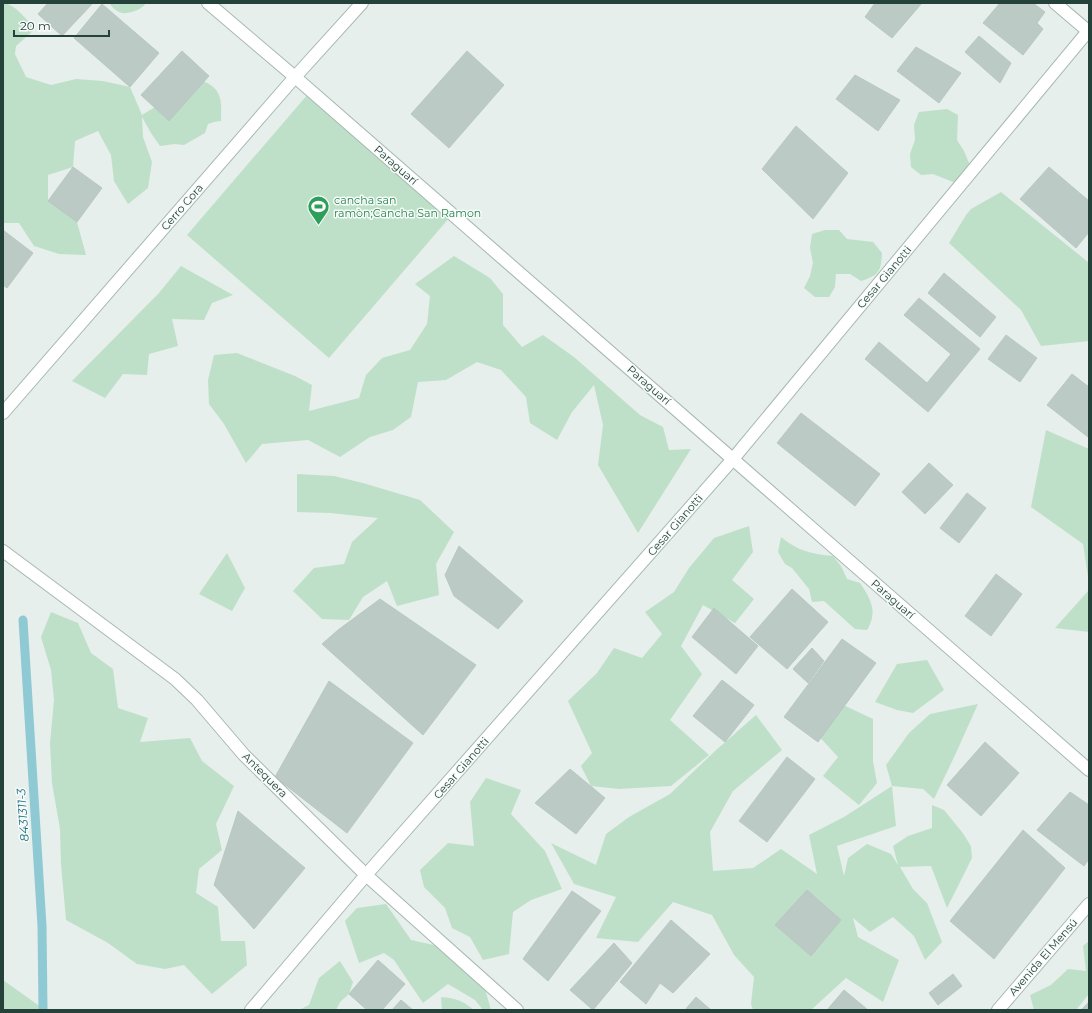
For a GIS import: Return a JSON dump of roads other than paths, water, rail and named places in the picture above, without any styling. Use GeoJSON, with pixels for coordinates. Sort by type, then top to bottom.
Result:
{"type":"FeatureCollection","features":[{"type":"Feature","properties":{"kind":"street","name":"Paraguarí"},"geometry":{"type":"LineString","coordinates":[[208,3],[295,77],[1089,770]]}},
{"type":"Feature","properties":{"kind":"street","name":"Cerro Cora"},"geometry":{"type":"LineString","coordinates":[[3,413],[295,77],[362,3]]}},
{"type":"Feature","properties":{"kind":"street"},"geometry":{"type":"LineString","coordinates":[[1055,3],[1089,31]]}},
{"type":"Feature","properties":{"kind":"street","name":"Cesar Gianotti"},"geometry":{"type":"LineString","coordinates":[[251,1010],[366,875],[733,459],[1089,31]]}},
{"type":"Feature","properties":{"kind":"street","name":"Antequera"},"geometry":{"type":"LineString","coordinates":[[3,552],[175,679],[197,700],[244,755],[366,875],[517,1010]]}},
{"type":"Feature","properties":{"kind":"street","name":"Avenida El Mensú"},"geometry":{"type":"LineString","coordinates":[[998,1010],[1089,904]]}},
{"type":"Feature","properties":{"kind":"waterway","name":"8431311-3"},"geometry":{"type":"LineString","coordinates":[[23,620],[42,926],[43,1010]]}},
{"type":"Feature","properties":{"kind":"place","name":"cancha san ramòn;Cancha San Ramon"},"geometry":{"type":"Point","coordinates":[318,226]}}]}
